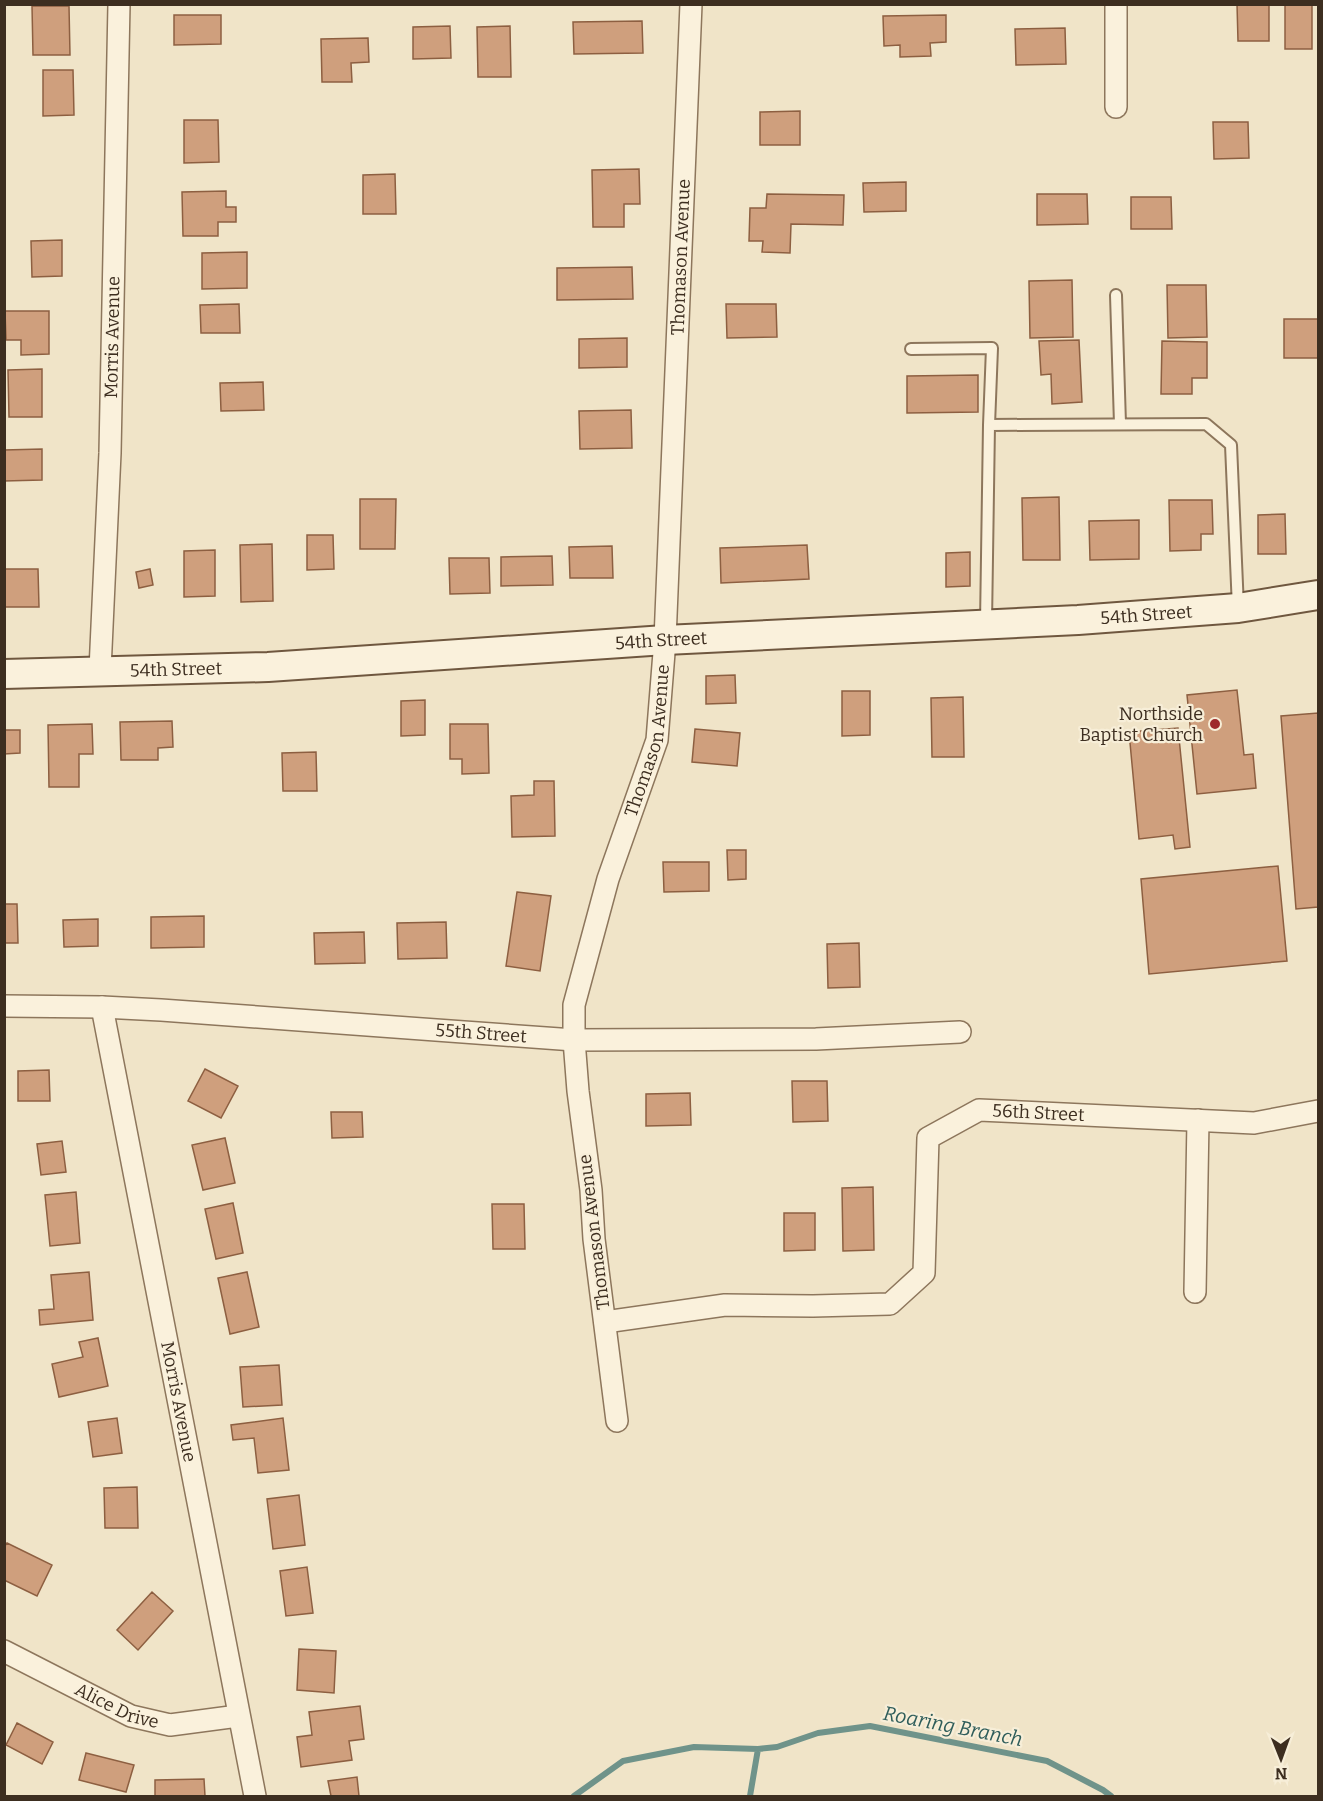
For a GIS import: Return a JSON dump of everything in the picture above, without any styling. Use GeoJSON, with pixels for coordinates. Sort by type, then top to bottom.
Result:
{"type":"FeatureCollection","features":[{"type":"Feature","properties":{"kind":"main road","name":"54th Street"},"geometry":{"type":"LineString","coordinates":[[4,674],[268,667],[665,640],[1078,620],[1238,608],[1318,595]]}},
{"type":"Feature","properties":{"kind":"street","name":"Morris Avenue"},"geometry":{"type":"LineString","coordinates":[[100,670],[110,453],[119,4]]}},
{"type":"Feature","properties":{"kind":"street","name":"Thomason Avenue"},"geometry":{"type":"LineString","coordinates":[[617,1421],[594,1239],[591,1190],[574,1040],[574,1005],[608,879],[657,740],[665,640],[692,4]]}},
{"type":"Feature","properties":{"kind":"street"},"geometry":{"type":"LineString","coordinates":[[1116,4],[1116,107]]}},
{"type":"Feature","properties":{"kind":"street","name":"55th Street"},"geometry":{"type":"LineString","coordinates":[[4,1006],[102,1007],[574,1040],[816,1039],[960,1032]]}},
{"type":"Feature","properties":{"kind":"street","name":"Morris Avenue"},"geometry":{"type":"LineString","coordinates":[[102,1007],[255,1797]]}},
{"type":"Feature","properties":{"kind":"street","name":"56th Street"},"geometry":{"type":"LineString","coordinates":[[725,1305],[890,1304],[924,1273],[928,1138],[979,1110],[1254,1123],[1318,1111]]}},
{"type":"Feature","properties":{"kind":"street"},"geometry":{"type":"LineString","coordinates":[[1195,1292],[1198,1120]]}},
{"type":"Feature","properties":{"kind":"street","name":"Thomason Avenue"},"geometry":{"type":"LineString","coordinates":[[605,1322],[725,1305]]}},
{"type":"Feature","properties":{"kind":"street","name":"Alice Drive"},"geometry":{"type":"LineString","coordinates":[[4,1651],[131,1716],[170,1725],[238,1716]]}},
{"type":"Feature","properties":{"kind":"lane"},"geometry":{"type":"LineString","coordinates":[[1116,296],[1120,424]]}},
{"type":"Feature","properties":{"kind":"lane"},"geometry":{"type":"LineString","coordinates":[[911,349],[992,348],[986,623]]}},
{"type":"Feature","properties":{"kind":"lane"},"geometry":{"type":"LineString","coordinates":[[989,425],[1206,424],[1231,445],[1238,608]]}},
{"type":"Feature","properties":{"kind":"building"},"geometry":{"type":"Polygon","coordinates":[[[1237,4],[1269,4],[1269,41],[1238,41],[1237,4]]]}},
{"type":"Feature","properties":{"kind":"building"},"geometry":{"type":"Polygon","coordinates":[[[1285,5],[1312,5],[1312,49],[1285,49],[1285,5]]]}},
{"type":"Feature","properties":{"kind":"building"},"geometry":{"type":"Polygon","coordinates":[[[32,6],[69,6],[70,55],[33,55],[32,6]]]}},
{"type":"Feature","properties":{"kind":"building"},"geometry":{"type":"Polygon","coordinates":[[[174,15],[221,15],[221,44],[174,45],[174,15]]]}},
{"type":"Feature","properties":{"kind":"building"},"geometry":{"type":"Polygon","coordinates":[[[946,15],[946,42],[930,43],[931,56],[900,57],[900,45],[884,46],[883,16],[946,15]]]}},
{"type":"Feature","properties":{"kind":"building"},"geometry":{"type":"Polygon","coordinates":[[[642,21],[643,53],[574,54],[573,22],[642,21]]]}},
{"type":"Feature","properties":{"kind":"building"},"geometry":{"type":"Polygon","coordinates":[[[450,26],[451,58],[413,59],[413,27],[450,26]]]}},
{"type":"Feature","properties":{"kind":"building"},"geometry":{"type":"Polygon","coordinates":[[[510,26],[511,77],[478,77],[477,27],[510,26]]]}},
{"type":"Feature","properties":{"kind":"building"},"geometry":{"type":"Polygon","coordinates":[[[1065,28],[1066,64],[1016,65],[1015,29],[1065,28]]]}},
{"type":"Feature","properties":{"kind":"building"},"geometry":{"type":"Polygon","coordinates":[[[368,38],[369,62],[351,63],[352,82],[322,82],[321,39],[368,38]]]}},
{"type":"Feature","properties":{"kind":"building"},"geometry":{"type":"Polygon","coordinates":[[[43,70],[73,70],[74,115],[43,116],[43,70]]]}},
{"type":"Feature","properties":{"kind":"building"},"geometry":{"type":"Polygon","coordinates":[[[800,111],[800,145],[760,145],[760,112],[800,111]]]}},
{"type":"Feature","properties":{"kind":"building"},"geometry":{"type":"Polygon","coordinates":[[[184,120],[218,120],[219,162],[184,163],[184,120]]]}},
{"type":"Feature","properties":{"kind":"building"},"geometry":{"type":"Polygon","coordinates":[[[1213,122],[1248,122],[1249,158],[1214,159],[1213,122]]]}},
{"type":"Feature","properties":{"kind":"building"},"geometry":{"type":"Polygon","coordinates":[[[639,169],[640,204],[624,204],[624,227],[593,227],[592,170],[639,169]]]}},
{"type":"Feature","properties":{"kind":"building"},"geometry":{"type":"Polygon","coordinates":[[[395,174],[396,214],[363,214],[363,175],[395,174]]]}},
{"type":"Feature","properties":{"kind":"building"},"geometry":{"type":"Polygon","coordinates":[[[906,182],[906,211],[864,212],[863,183],[906,182]]]}},
{"type":"Feature","properties":{"kind":"building"},"geometry":{"type":"Polygon","coordinates":[[[226,191],[226,207],[236,207],[236,222],[218,222],[218,236],[183,236],[182,192],[226,191]]]}},
{"type":"Feature","properties":{"kind":"building"},"geometry":{"type":"Polygon","coordinates":[[[767,194],[844,195],[843,225],[791,224],[790,253],[762,252],[763,241],[749,241],[750,208],[766,208],[767,194]]]}},
{"type":"Feature","properties":{"kind":"building"},"geometry":{"type":"Polygon","coordinates":[[[1037,194],[1087,194],[1088,224],[1037,225],[1037,194]]]}},
{"type":"Feature","properties":{"kind":"building"},"geometry":{"type":"Polygon","coordinates":[[[1131,197],[1171,197],[1172,229],[1131,229],[1131,197]]]}},
{"type":"Feature","properties":{"kind":"building"},"geometry":{"type":"Polygon","coordinates":[[[62,240],[62,276],[32,277],[31,241],[62,240]]]}},
{"type":"Feature","properties":{"kind":"building"},"geometry":{"type":"Polygon","coordinates":[[[247,252],[247,288],[202,289],[202,253],[247,252]]]}},
{"type":"Feature","properties":{"kind":"building"},"geometry":{"type":"Polygon","coordinates":[[[632,267],[633,299],[557,300],[557,268],[632,267]]]}},
{"type":"Feature","properties":{"kind":"building"},"geometry":{"type":"Polygon","coordinates":[[[1072,280],[1073,337],[1030,338],[1029,281],[1072,280]]]}},
{"type":"Feature","properties":{"kind":"building"},"geometry":{"type":"Polygon","coordinates":[[[1167,285],[1206,285],[1207,337],[1168,338],[1167,285]]]}},
{"type":"Feature","properties":{"kind":"building"},"geometry":{"type":"Polygon","coordinates":[[[239,304],[240,333],[201,333],[200,305],[239,304]]]}},
{"type":"Feature","properties":{"kind":"building"},"geometry":{"type":"Polygon","coordinates":[[[726,304],[776,304],[777,337],[727,338],[726,304]]]}},
{"type":"Feature","properties":{"kind":"building"},"geometry":{"type":"Polygon","coordinates":[[[5,311],[49,311],[49,354],[21,355],[21,340],[6,340],[5,311]]]}},
{"type":"Feature","properties":{"kind":"building"},"geometry":{"type":"Polygon","coordinates":[[[1284,319],[1318,319],[1318,358],[1284,358],[1284,319]]]}},
{"type":"Feature","properties":{"kind":"building"},"geometry":{"type":"Polygon","coordinates":[[[627,338],[627,367],[579,368],[579,339],[627,338]]]}},
{"type":"Feature","properties":{"kind":"building"},"geometry":{"type":"Polygon","coordinates":[[[1079,340],[1082,402],[1052,404],[1051,374],[1041,375],[1039,341],[1079,340]]]}},
{"type":"Feature","properties":{"kind":"building"},"geometry":{"type":"Polygon","coordinates":[[[1162,341],[1207,342],[1207,378],[1192,378],[1192,394],[1161,394],[1162,341]]]}},
{"type":"Feature","properties":{"kind":"building"},"geometry":{"type":"Polygon","coordinates":[[[42,369],[42,417],[9,417],[8,370],[42,369]]]}},
{"type":"Feature","properties":{"kind":"building"},"geometry":{"type":"Polygon","coordinates":[[[978,375],[978,412],[907,413],[907,376],[978,375]]]}},
{"type":"Feature","properties":{"kind":"building"},"geometry":{"type":"Polygon","coordinates":[[[263,382],[264,410],[221,411],[220,383],[263,382]]]}},
{"type":"Feature","properties":{"kind":"building"},"geometry":{"type":"Polygon","coordinates":[[[631,410],[632,448],[580,449],[579,411],[631,410]]]}},
{"type":"Feature","properties":{"kind":"building"},"geometry":{"type":"Polygon","coordinates":[[[42,449],[42,480],[4,481],[4,450],[42,449]]]}},
{"type":"Feature","properties":{"kind":"building"},"geometry":{"type":"Polygon","coordinates":[[[1059,497],[1060,560],[1023,560],[1022,498],[1059,497]]]}},
{"type":"Feature","properties":{"kind":"building"},"geometry":{"type":"Polygon","coordinates":[[[360,499],[396,499],[395,549],[360,549],[360,499]]]}},
{"type":"Feature","properties":{"kind":"building"},"geometry":{"type":"Polygon","coordinates":[[[1169,500],[1212,500],[1213,534],[1201,534],[1201,550],[1170,551],[1169,500]]]}},
{"type":"Feature","properties":{"kind":"building"},"geometry":{"type":"Polygon","coordinates":[[[1285,514],[1286,554],[1258,554],[1258,515],[1285,514]]]}},
{"type":"Feature","properties":{"kind":"building"},"geometry":{"type":"Polygon","coordinates":[[[1139,520],[1139,559],[1090,560],[1089,521],[1139,520]]]}},
{"type":"Feature","properties":{"kind":"building"},"geometry":{"type":"Polygon","coordinates":[[[307,535],[333,535],[334,569],[307,570],[307,535]]]}},
{"type":"Feature","properties":{"kind":"building"},"geometry":{"type":"Polygon","coordinates":[[[272,544],[273,601],[241,602],[240,545],[272,544]]]}},
{"type":"Feature","properties":{"kind":"building"},"geometry":{"type":"Polygon","coordinates":[[[807,545],[809,579],[721,583],[720,548],[807,545]]]}},
{"type":"Feature","properties":{"kind":"building"},"geometry":{"type":"Polygon","coordinates":[[[612,546],[613,578],[570,578],[569,547],[612,546]]]}},
{"type":"Feature","properties":{"kind":"building"},"geometry":{"type":"Polygon","coordinates":[[[215,550],[215,596],[184,597],[184,551],[215,550]]]}},
{"type":"Feature","properties":{"kind":"building"},"geometry":{"type":"Polygon","coordinates":[[[970,552],[970,586],[946,587],[946,553],[970,552]]]}},
{"type":"Feature","properties":{"kind":"building"},"geometry":{"type":"Polygon","coordinates":[[[552,556],[553,585],[501,586],[501,557],[552,556]]]}},
{"type":"Feature","properties":{"kind":"building"},"geometry":{"type":"Polygon","coordinates":[[[449,558],[489,558],[490,593],[450,594],[449,558]]]}},
{"type":"Feature","properties":{"kind":"building"},"geometry":{"type":"Polygon","coordinates":[[[4,569],[38,569],[39,607],[4,607],[4,569]]]}},
{"type":"Feature","properties":{"kind":"building"},"geometry":{"type":"Polygon","coordinates":[[[150,569],[153,585],[139,588],[136,572],[150,569]]]}},
{"type":"Feature","properties":{"kind":"building"},"geometry":{"type":"Polygon","coordinates":[[[735,675],[736,703],[706,704],[706,676],[735,675]]]}},
{"type":"Feature","properties":{"kind":"building","name":"Northside Baptist Church"},"geometry":{"type":"Polygon","coordinates":[[[1237,690],[1244,755],[1253,754],[1256,788],[1197,794],[1187,695],[1237,690]]]}},
{"type":"Feature","properties":{"kind":"building"},"geometry":{"type":"Polygon","coordinates":[[[842,691],[870,691],[870,735],[842,736],[842,691]]]}},
{"type":"Feature","properties":{"kind":"building"},"geometry":{"type":"Polygon","coordinates":[[[963,697],[964,757],[932,757],[931,698],[963,697]]]}},
{"type":"Feature","properties":{"kind":"building"},"geometry":{"type":"Polygon","coordinates":[[[425,700],[425,735],[401,736],[401,701],[425,700]]]}},
{"type":"Feature","properties":{"kind":"building"},"geometry":{"type":"Polygon","coordinates":[[[1318,713],[1318,907],[1296,909],[1281,716],[1318,713]]]}},
{"type":"Feature","properties":{"kind":"building"},"geometry":{"type":"Polygon","coordinates":[[[172,721],[173,747],[158,748],[158,760],[121,760],[120,722],[172,721]]]}},
{"type":"Feature","properties":{"kind":"building"},"geometry":{"type":"Polygon","coordinates":[[[92,724],[93,754],[79,754],[79,787],[49,787],[48,725],[92,724]]]}},
{"type":"Feature","properties":{"kind":"building"},"geometry":{"type":"Polygon","coordinates":[[[450,724],[488,724],[489,773],[462,774],[462,759],[450,759],[450,724]]]}},
{"type":"Feature","properties":{"kind":"building"},"geometry":{"type":"Polygon","coordinates":[[[1178,728],[1190,847],[1175,849],[1173,835],[1139,839],[1129,732],[1178,728]]]}},
{"type":"Feature","properties":{"kind":"building"},"geometry":{"type":"Polygon","coordinates":[[[695,729],[740,733],[737,766],[692,762],[695,729]]]}},
{"type":"Feature","properties":{"kind":"building"},"geometry":{"type":"Polygon","coordinates":[[[4,730],[20,730],[20,753],[4,754],[4,730]]]}},
{"type":"Feature","properties":{"kind":"building"},"geometry":{"type":"Polygon","coordinates":[[[316,752],[317,791],[283,791],[282,753],[316,752]]]}},
{"type":"Feature","properties":{"kind":"building"},"geometry":{"type":"Polygon","coordinates":[[[534,781],[554,781],[555,836],[512,837],[511,796],[534,795],[534,781]]]}},
{"type":"Feature","properties":{"kind":"building"},"geometry":{"type":"Polygon","coordinates":[[[727,850],[746,850],[746,879],[728,880],[727,850]]]}},
{"type":"Feature","properties":{"kind":"building"},"geometry":{"type":"Polygon","coordinates":[[[663,862],[709,862],[709,891],[664,892],[663,862]]]}},
{"type":"Feature","properties":{"kind":"building"},"geometry":{"type":"Polygon","coordinates":[[[1278,866],[1287,961],[1149,974],[1141,879],[1278,866]]]}},
{"type":"Feature","properties":{"kind":"building"},"geometry":{"type":"Polygon","coordinates":[[[517,892],[551,896],[540,971],[506,966],[517,892]]]}},
{"type":"Feature","properties":{"kind":"building"},"geometry":{"type":"Polygon","coordinates":[[[4,904],[17,904],[18,943],[4,943],[4,904]]]}},
{"type":"Feature","properties":{"kind":"building"},"geometry":{"type":"Polygon","coordinates":[[[204,916],[204,947],[151,948],[151,917],[204,916]]]}},
{"type":"Feature","properties":{"kind":"building"},"geometry":{"type":"Polygon","coordinates":[[[98,919],[98,946],[64,947],[63,920],[98,919]]]}},
{"type":"Feature","properties":{"kind":"building"},"geometry":{"type":"Polygon","coordinates":[[[446,922],[447,958],[398,959],[397,923],[446,922]]]}},
{"type":"Feature","properties":{"kind":"building"},"geometry":{"type":"Polygon","coordinates":[[[364,932],[365,963],[315,964],[314,933],[364,932]]]}},
{"type":"Feature","properties":{"kind":"building"},"geometry":{"type":"Polygon","coordinates":[[[859,943],[860,987],[828,988],[827,944],[859,943]]]}},
{"type":"Feature","properties":{"kind":"building"},"geometry":{"type":"Polygon","coordinates":[[[205,1069],[238,1086],[221,1118],[188,1101],[205,1069]]]}},
{"type":"Feature","properties":{"kind":"building"},"geometry":{"type":"Polygon","coordinates":[[[49,1070],[50,1101],[18,1101],[18,1071],[49,1070]]]}},
{"type":"Feature","properties":{"kind":"building"},"geometry":{"type":"Polygon","coordinates":[[[792,1081],[827,1081],[828,1121],[793,1122],[792,1081]]]}},
{"type":"Feature","properties":{"kind":"building"},"geometry":{"type":"Polygon","coordinates":[[[690,1093],[691,1125],[646,1126],[646,1094],[690,1093]]]}},
{"type":"Feature","properties":{"kind":"building"},"geometry":{"type":"Polygon","coordinates":[[[331,1112],[362,1112],[363,1137],[332,1138],[331,1112]]]}},
{"type":"Feature","properties":{"kind":"building"},"geometry":{"type":"Polygon","coordinates":[[[225,1138],[235,1183],[203,1190],[192,1145],[225,1138]]]}},
{"type":"Feature","properties":{"kind":"building"},"geometry":{"type":"Polygon","coordinates":[[[62,1141],[66,1172],[41,1175],[37,1144],[62,1141]]]}},
{"type":"Feature","properties":{"kind":"building"},"geometry":{"type":"Polygon","coordinates":[[[873,1187],[874,1250],[843,1251],[842,1188],[873,1187]]]}},
{"type":"Feature","properties":{"kind":"building"},"geometry":{"type":"Polygon","coordinates":[[[76,1192],[80,1243],[50,1246],[45,1195],[76,1192]]]}},
{"type":"Feature","properties":{"kind":"building"},"geometry":{"type":"Polygon","coordinates":[[[233,1203],[243,1253],[216,1259],[205,1209],[233,1203]]]}},
{"type":"Feature","properties":{"kind":"building"},"geometry":{"type":"Polygon","coordinates":[[[492,1204],[524,1204],[525,1249],[493,1249],[492,1204]]]}},
{"type":"Feature","properties":{"kind":"building"},"geometry":{"type":"Polygon","coordinates":[[[784,1213],[815,1213],[815,1250],[784,1251],[784,1213]]]}},
{"type":"Feature","properties":{"kind":"building"},"geometry":{"type":"Polygon","coordinates":[[[89,1272],[93,1320],[40,1325],[39,1310],[54,1309],[51,1275],[89,1272]]]}},
{"type":"Feature","properties":{"kind":"building"},"geometry":{"type":"Polygon","coordinates":[[[247,1272],[259,1327],[230,1334],[218,1278],[247,1272]]]}},
{"type":"Feature","properties":{"kind":"building"},"geometry":{"type":"Polygon","coordinates":[[[98,1338],[108,1386],[59,1397],[52,1364],[83,1357],[79,1342],[98,1338]]]}},
{"type":"Feature","properties":{"kind":"building"},"geometry":{"type":"Polygon","coordinates":[[[279,1365],[282,1405],[243,1407],[240,1367],[279,1365]]]}},
{"type":"Feature","properties":{"kind":"building"},"geometry":{"type":"Polygon","coordinates":[[[117,1418],[122,1453],[93,1457],[88,1422],[117,1418]]]}},
{"type":"Feature","properties":{"kind":"building"},"geometry":{"type":"Polygon","coordinates":[[[283,1418],[289,1470],[258,1473],[254,1438],[233,1440],[231,1425],[283,1418]]]}},
{"type":"Feature","properties":{"kind":"building"},"geometry":{"type":"Polygon","coordinates":[[[137,1487],[138,1528],[105,1528],[104,1488],[137,1487]]]}},
{"type":"Feature","properties":{"kind":"building"},"geometry":{"type":"Polygon","coordinates":[[[299,1495],[305,1545],[273,1549],[267,1499],[299,1495]]]}},
{"type":"Feature","properties":{"kind":"building"},"geometry":{"type":"Polygon","coordinates":[[[7,1543],[52,1565],[37,1596],[4,1580],[4,1547],[7,1543]]]}},
{"type":"Feature","properties":{"kind":"building"},"geometry":{"type":"Polygon","coordinates":[[[307,1567],[313,1613],[286,1616],[280,1571],[307,1567]]]}},
{"type":"Feature","properties":{"kind":"building"},"geometry":{"type":"Polygon","coordinates":[[[152,1592],[173,1611],[138,1650],[117,1630],[152,1592]]]}},
{"type":"Feature","properties":{"kind":"building"},"geometry":{"type":"Polygon","coordinates":[[[299,1649],[336,1651],[334,1693],[297,1690],[299,1649]]]}},
{"type":"Feature","properties":{"kind":"building"},"geometry":{"type":"Polygon","coordinates":[[[360,1706],[364,1739],[349,1741],[352,1760],[301,1767],[297,1737],[312,1735],[309,1712],[360,1706]]]}},
{"type":"Feature","properties":{"kind":"building"},"geometry":{"type":"Polygon","coordinates":[[[17,1723],[53,1742],[42,1764],[6,1745],[17,1723]]]}},
{"type":"Feature","properties":{"kind":"building"},"geometry":{"type":"Polygon","coordinates":[[[86,1753],[134,1765],[126,1792],[79,1780],[86,1753]]]}},
{"type":"Feature","properties":{"kind":"building"},"geometry":{"type":"Polygon","coordinates":[[[357,1777],[359,1796],[331,1796],[328,1781],[357,1777]]]}},
{"type":"Feature","properties":{"kind":"building"},"geometry":{"type":"Polygon","coordinates":[[[204,1779],[205,1796],[155,1796],[155,1780],[204,1779]]]}},
{"type":"Feature","properties":{"kind":"waterway","name":"Roaring Branch"},"geometry":{"type":"LineString","coordinates":[[574,1796],[623,1761],[694,1747],[758,1749],[777,1747],[818,1733],[870,1726],[1047,1761],[1111,1796]]}},
{"type":"Feature","properties":{"kind":"waterway","name":"Roaring Branch"},"geometry":{"type":"LineString","coordinates":[[750,1796],[758,1749]]}},
{"type":"Feature","properties":{"kind":"place","name":"Northside Baptist Church"},"geometry":{"type":"Point","coordinates":[1215,724]}}]}
